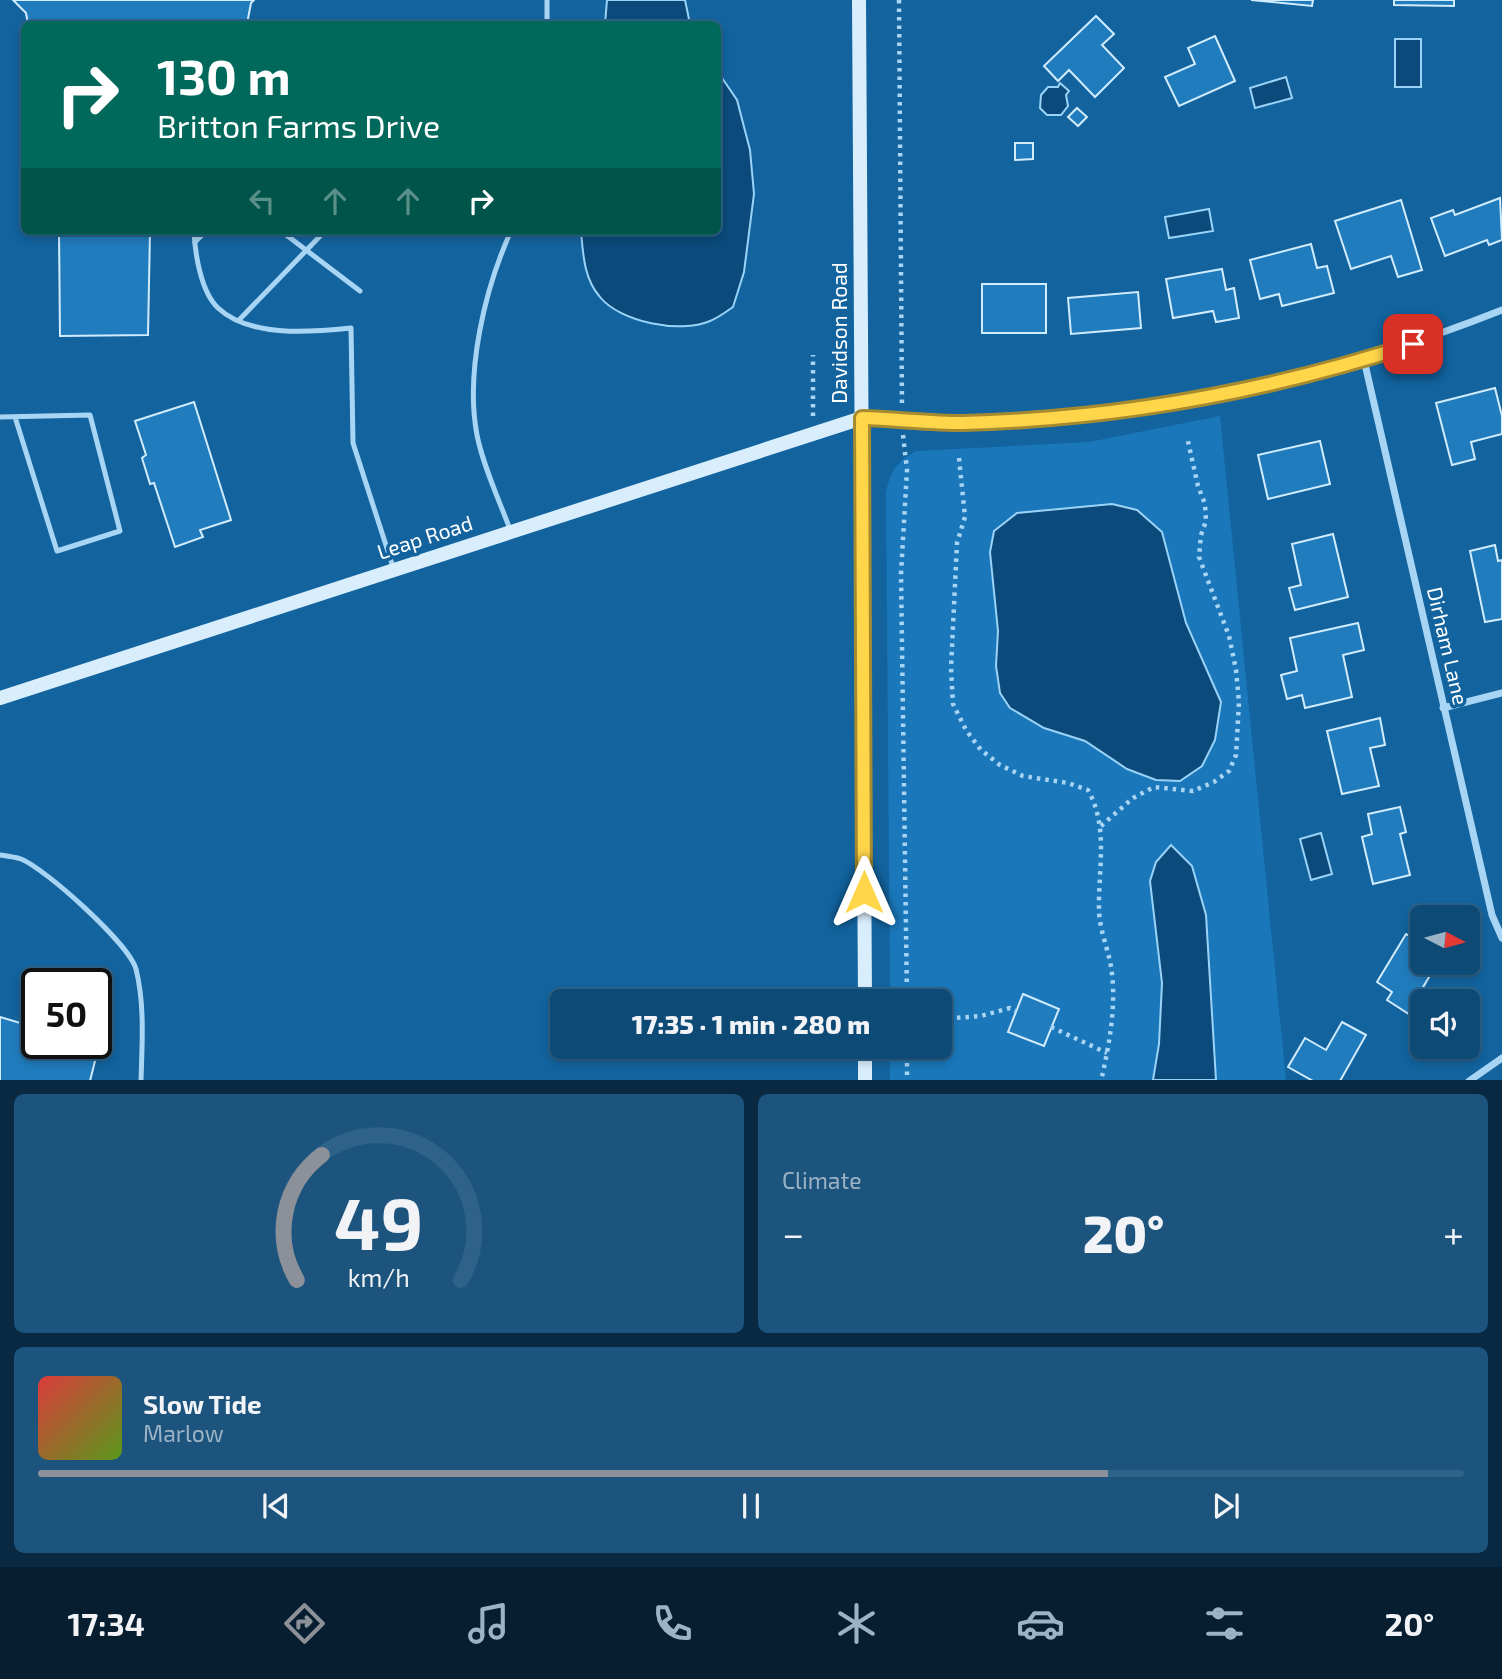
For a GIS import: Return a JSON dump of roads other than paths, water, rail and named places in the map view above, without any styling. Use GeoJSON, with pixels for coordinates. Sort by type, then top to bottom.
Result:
{"type":"FeatureCollection","features":[{"type":"Feature","properties":{"kind":"main road","name":"Davidson Road"},"geometry":{"type":"LineString","coordinates":[[859,0],[864,989]]}},
{"type":"Feature","properties":{"kind":"main road","name":"Leap Road"},"geometry":{"type":"LineString","coordinates":[[0,698],[862,418]]}},
{"type":"Feature","properties":{"kind":"main road"},"geometry":{"type":"LineString","coordinates":[[865,1059],[865,1080]]}},
{"type":"Feature","properties":{"kind":"street"},"geometry":{"type":"LineString","coordinates":[[862,418],[961,423],[1085,416],[1224,394],[1364,360],[1438,336],[1502,310]]}},
{"type":"Feature","properties":{"kind":"street","name":"Dirham Lane"},"geometry":{"type":"LineString","coordinates":[[1364,360],[1492,915],[1502,938]]}},
{"type":"Feature","properties":{"kind":"street"},"geometry":{"type":"LineString","coordinates":[[1443,708],[1502,693]]}},
{"type":"Feature","properties":{"kind":"street"},"geometry":{"type":"LineString","coordinates":[[1469,1080],[1502,1058]]}},
{"type":"Feature","properties":{"kind":"lane"},"geometry":{"type":"LineString","coordinates":[[547,0],[547,21]]}},
{"type":"Feature","properties":{"kind":"lane"},"geometry":{"type":"LineString","coordinates":[[194,235],[205,286],[218,308],[245,323],[300,333],[351,328],[353,443],[394,570]]}},
{"type":"Feature","properties":{"kind":"lane"},"geometry":{"type":"LineString","coordinates":[[195,242],[202,235]]}},
{"type":"Feature","properties":{"kind":"lane"},"geometry":{"type":"LineString","coordinates":[[286,235],[360,291]]}},
{"type":"Feature","properties":{"kind":"lane"},"geometry":{"type":"LineString","coordinates":[[239,320],[321,235]]}},
{"type":"Feature","properties":{"kind":"lane"},"geometry":{"type":"LineString","coordinates":[[509,235],[495,266],[482,323],[474,387],[477,436],[511,532]]}},
{"type":"Feature","properties":{"kind":"lane"},"geometry":{"type":"LineString","coordinates":[[0,417],[90,415],[120,531],[57,551],[15,417]]}},
{"type":"Feature","properties":{"kind":"lane"},"geometry":{"type":"LineString","coordinates":[[0,855],[22,860],[72,896],[115,938],[135,966],[142,1013],[141,1080]]}}]}
